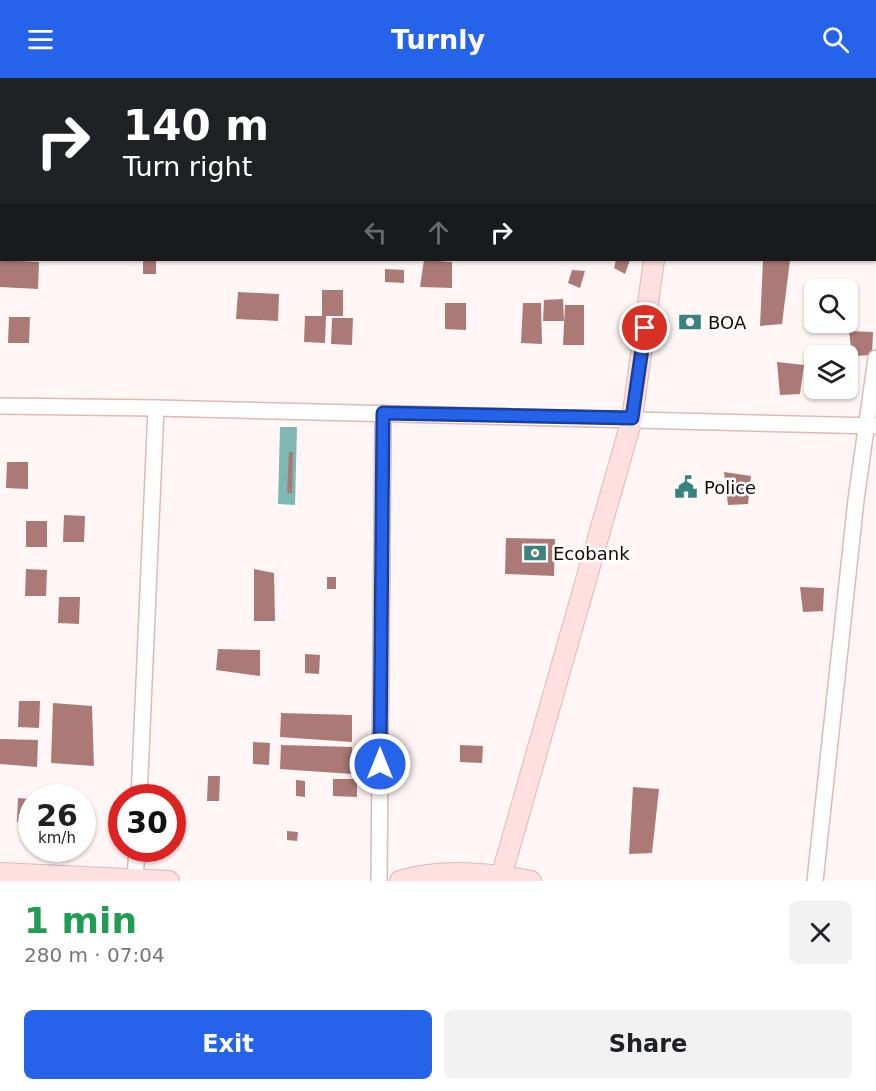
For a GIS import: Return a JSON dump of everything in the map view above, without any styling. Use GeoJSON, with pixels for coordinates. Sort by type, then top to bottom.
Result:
{"type":"FeatureCollection","features":[{"type":"Feature","properties":{"kind":"main road"},"geometry":{"type":"LineString","coordinates":[[501,878],[632,418],[654,261]]}},
{"type":"Feature","properties":{"kind":"main road"},"geometry":{"type":"LineString","coordinates":[[0,873],[169,881]]}},
{"type":"Feature","properties":{"kind":"main road"},"geometry":{"type":"LineString","coordinates":[[400,881],[444,873],[531,881]]}},
{"type":"Feature","properties":{"kind":"street"},"geometry":{"type":"LineString","coordinates":[[814,881],[856,500],[871,425],[876,358]]}},
{"type":"Feature","properties":{"kind":"street"},"geometry":{"type":"LineString","coordinates":[[0,406],[871,425]]}},
{"type":"Feature","properties":{"kind":"street"},"geometry":{"type":"LineString","coordinates":[[140,784],[156,408]]}},
{"type":"Feature","properties":{"kind":"street"},"geometry":{"type":"LineString","coordinates":[[379,881],[383,413]]}},
{"type":"Feature","properties":{"kind":"street"},"geometry":{"type":"LineString","coordinates":[[135,879],[136,862]]}},
{"type":"Feature","properties":{"kind":"water"},"geometry":{"type":"Polygon","coordinates":[[[280,427],[297,427],[295,505],[278,504],[280,427]]]}},
{"type":"Feature","properties":{"kind":"building"},"geometry":{"type":"Polygon","coordinates":[[[0,261],[39,262],[38,289],[0,287],[0,261]]]}},
{"type":"Feature","properties":{"kind":"building"},"geometry":{"type":"Polygon","coordinates":[[[143,261],[156,261],[156,274],[143,274],[143,261]]]}},
{"type":"Feature","properties":{"kind":"building"},"geometry":{"type":"Polygon","coordinates":[[[424,261],[452,262],[452,288],[420,287],[424,261]]]}},
{"type":"Feature","properties":{"kind":"building"},"geometry":{"type":"Polygon","coordinates":[[[616,261],[630,261],[625,274],[614,268],[616,261]]]}},
{"type":"Feature","properties":{"kind":"building"},"geometry":{"type":"Polygon","coordinates":[[[763,261],[790,261],[782,324],[760,326],[763,261]]]}},
{"type":"Feature","properties":{"kind":"building"},"geometry":{"type":"Polygon","coordinates":[[[385,269],[404,270],[404,283],[385,282],[385,269]]]}},
{"type":"Feature","properties":{"kind":"building"},"geometry":{"type":"Polygon","coordinates":[[[572,270],[585,271],[580,288],[568,283],[572,270]]]}},
{"type":"Feature","properties":{"kind":"building"},"geometry":{"type":"Polygon","coordinates":[[[322,290],[343,290],[343,316],[326,316],[325,343],[304,342],[305,316],[322,316],[322,290]]]}},
{"type":"Feature","properties":{"kind":"building"},"geometry":{"type":"Polygon","coordinates":[[[238,292],[279,294],[278,321],[236,319],[238,292]]]}},
{"type":"Feature","properties":{"kind":"building"},"geometry":{"type":"Polygon","coordinates":[[[563,299],[564,321],[543,321],[544,300],[563,299]]]}},
{"type":"Feature","properties":{"kind":"building"},"geometry":{"type":"Polygon","coordinates":[[[445,303],[466,303],[466,330],[445,329],[445,303]]]}},
{"type":"Feature","properties":{"kind":"building"},"geometry":{"type":"Polygon","coordinates":[[[523,303],[541,303],[542,344],[521,343],[523,303]]]}},
{"type":"Feature","properties":{"kind":"building"},"geometry":{"type":"Polygon","coordinates":[[[565,305],[584,305],[584,345],[563,345],[565,305]]]}},
{"type":"Feature","properties":{"kind":"building"},"geometry":{"type":"Polygon","coordinates":[[[9,317],[30,317],[29,343],[8,343],[9,317]]]}},
{"type":"Feature","properties":{"kind":"building"},"geometry":{"type":"Polygon","coordinates":[[[332,318],[353,318],[352,345],[331,344],[332,318]]]}},
{"type":"Feature","properties":{"kind":"building"},"geometry":{"type":"Polygon","coordinates":[[[873,332],[872,355],[858,356],[858,345],[851,345],[849,333],[873,332]]]}},
{"type":"Feature","properties":{"kind":"building"},"geometry":{"type":"Polygon","coordinates":[[[777,362],[804,365],[800,394],[780,395],[777,362]]]}},
{"type":"Feature","properties":{"kind":"building"},"geometry":{"type":"Polygon","coordinates":[[[289,452],[293,452],[292,493],[287,493],[289,452]]]}},
{"type":"Feature","properties":{"kind":"building"},"geometry":{"type":"Polygon","coordinates":[[[7,462],[28,462],[28,489],[6,488],[7,462]]]}},
{"type":"Feature","properties":{"kind":"building"},"geometry":{"type":"Polygon","coordinates":[[[724,472],[751,476],[748,504],[728,505],[724,472]]]}},
{"type":"Feature","properties":{"kind":"building"},"geometry":{"type":"Polygon","coordinates":[[[64,515],[85,516],[84,542],[63,542],[64,515]]]}},
{"type":"Feature","properties":{"kind":"building"},"geometry":{"type":"Polygon","coordinates":[[[26,521],[47,521],[47,547],[26,547],[26,521]]]}},
{"type":"Feature","properties":{"kind":"building"},"geometry":{"type":"Polygon","coordinates":[[[506,538],[555,539],[554,576],[505,574],[506,538]]]}},
{"type":"Feature","properties":{"kind":"building"},"geometry":{"type":"Polygon","coordinates":[[[26,569],[47,570],[46,596],[25,596],[26,569]]]}},
{"type":"Feature","properties":{"kind":"building"},"geometry":{"type":"Polygon","coordinates":[[[254,569],[274,573],[275,621],[254,621],[254,569]]]}},
{"type":"Feature","properties":{"kind":"building"},"geometry":{"type":"Polygon","coordinates":[[[327,577],[336,577],[336,589],[327,589],[327,577]]]}},
{"type":"Feature","properties":{"kind":"building"},"geometry":{"type":"Polygon","coordinates":[[[800,587],[824,588],[823,611],[803,612],[800,587]]]}},
{"type":"Feature","properties":{"kind":"building"},"geometry":{"type":"Polygon","coordinates":[[[59,597],[80,597],[79,624],[58,623],[59,597]]]}},
{"type":"Feature","properties":{"kind":"building"},"geometry":{"type":"Polygon","coordinates":[[[218,649],[260,650],[260,676],[216,670],[218,649]]]}},
{"type":"Feature","properties":{"kind":"building"},"geometry":{"type":"Polygon","coordinates":[[[305,654],[320,655],[319,674],[305,673],[305,654]]]}},
{"type":"Feature","properties":{"kind":"building"},"geometry":{"type":"Polygon","coordinates":[[[19,701],[40,701],[39,728],[18,727],[19,701]]]}},
{"type":"Feature","properties":{"kind":"building"},"geometry":{"type":"Polygon","coordinates":[[[53,703],[92,706],[94,766],[51,763],[53,703]]]}},
{"type":"Feature","properties":{"kind":"building"},"geometry":{"type":"Polygon","coordinates":[[[281,713],[352,715],[352,742],[280,737],[281,713]]]}},
{"type":"Feature","properties":{"kind":"building"},"geometry":{"type":"Polygon","coordinates":[[[0,739],[38,740],[37,767],[0,764],[0,739]]]}},
{"type":"Feature","properties":{"kind":"building"},"geometry":{"type":"Polygon","coordinates":[[[253,742],[270,743],[269,765],[253,764],[253,742]]]}},
{"type":"Feature","properties":{"kind":"building"},"geometry":{"type":"Polygon","coordinates":[[[281,745],[352,747],[352,774],[280,769],[281,745]]]}},
{"type":"Feature","properties":{"kind":"building"},"geometry":{"type":"Polygon","coordinates":[[[460,745],[483,746],[482,763],[460,762],[460,745]]]}},
{"type":"Feature","properties":{"kind":"building"},"geometry":{"type":"Polygon","coordinates":[[[208,776],[220,776],[219,801],[207,801],[208,776]]]}},
{"type":"Feature","properties":{"kind":"building"},"geometry":{"type":"Polygon","coordinates":[[[333,779],[357,779],[357,797],[333,796],[333,779]]]}},
{"type":"Feature","properties":{"kind":"building"},"geometry":{"type":"Polygon","coordinates":[[[296,780],[305,781],[305,797],[296,796],[296,780]]]}},
{"type":"Feature","properties":{"kind":"building"},"geometry":{"type":"Polygon","coordinates":[[[633,787],[659,789],[652,853],[629,854],[633,787]]]}},
{"type":"Feature","properties":{"kind":"building"},"geometry":{"type":"Polygon","coordinates":[[[287,831],[298,832],[297,841],[287,840],[287,831]]]}},
{"type":"Feature","properties":{"kind":"place","name":"BOA"},"geometry":{"type":"Point","coordinates":[690,322]}},
{"type":"Feature","properties":{"kind":"place","name":"Police"},"geometry":{"type":"Point","coordinates":[686,487]}},
{"type":"Feature","properties":{"kind":"place","name":"Ecobank"},"geometry":{"type":"Point","coordinates":[535,553]}},
{"type":"Feature","properties":{"kind":"route"},"geometry":{"type":"LineString","coordinates":[[380,764],[383,413],[632,418],[645,328]]}}]}
